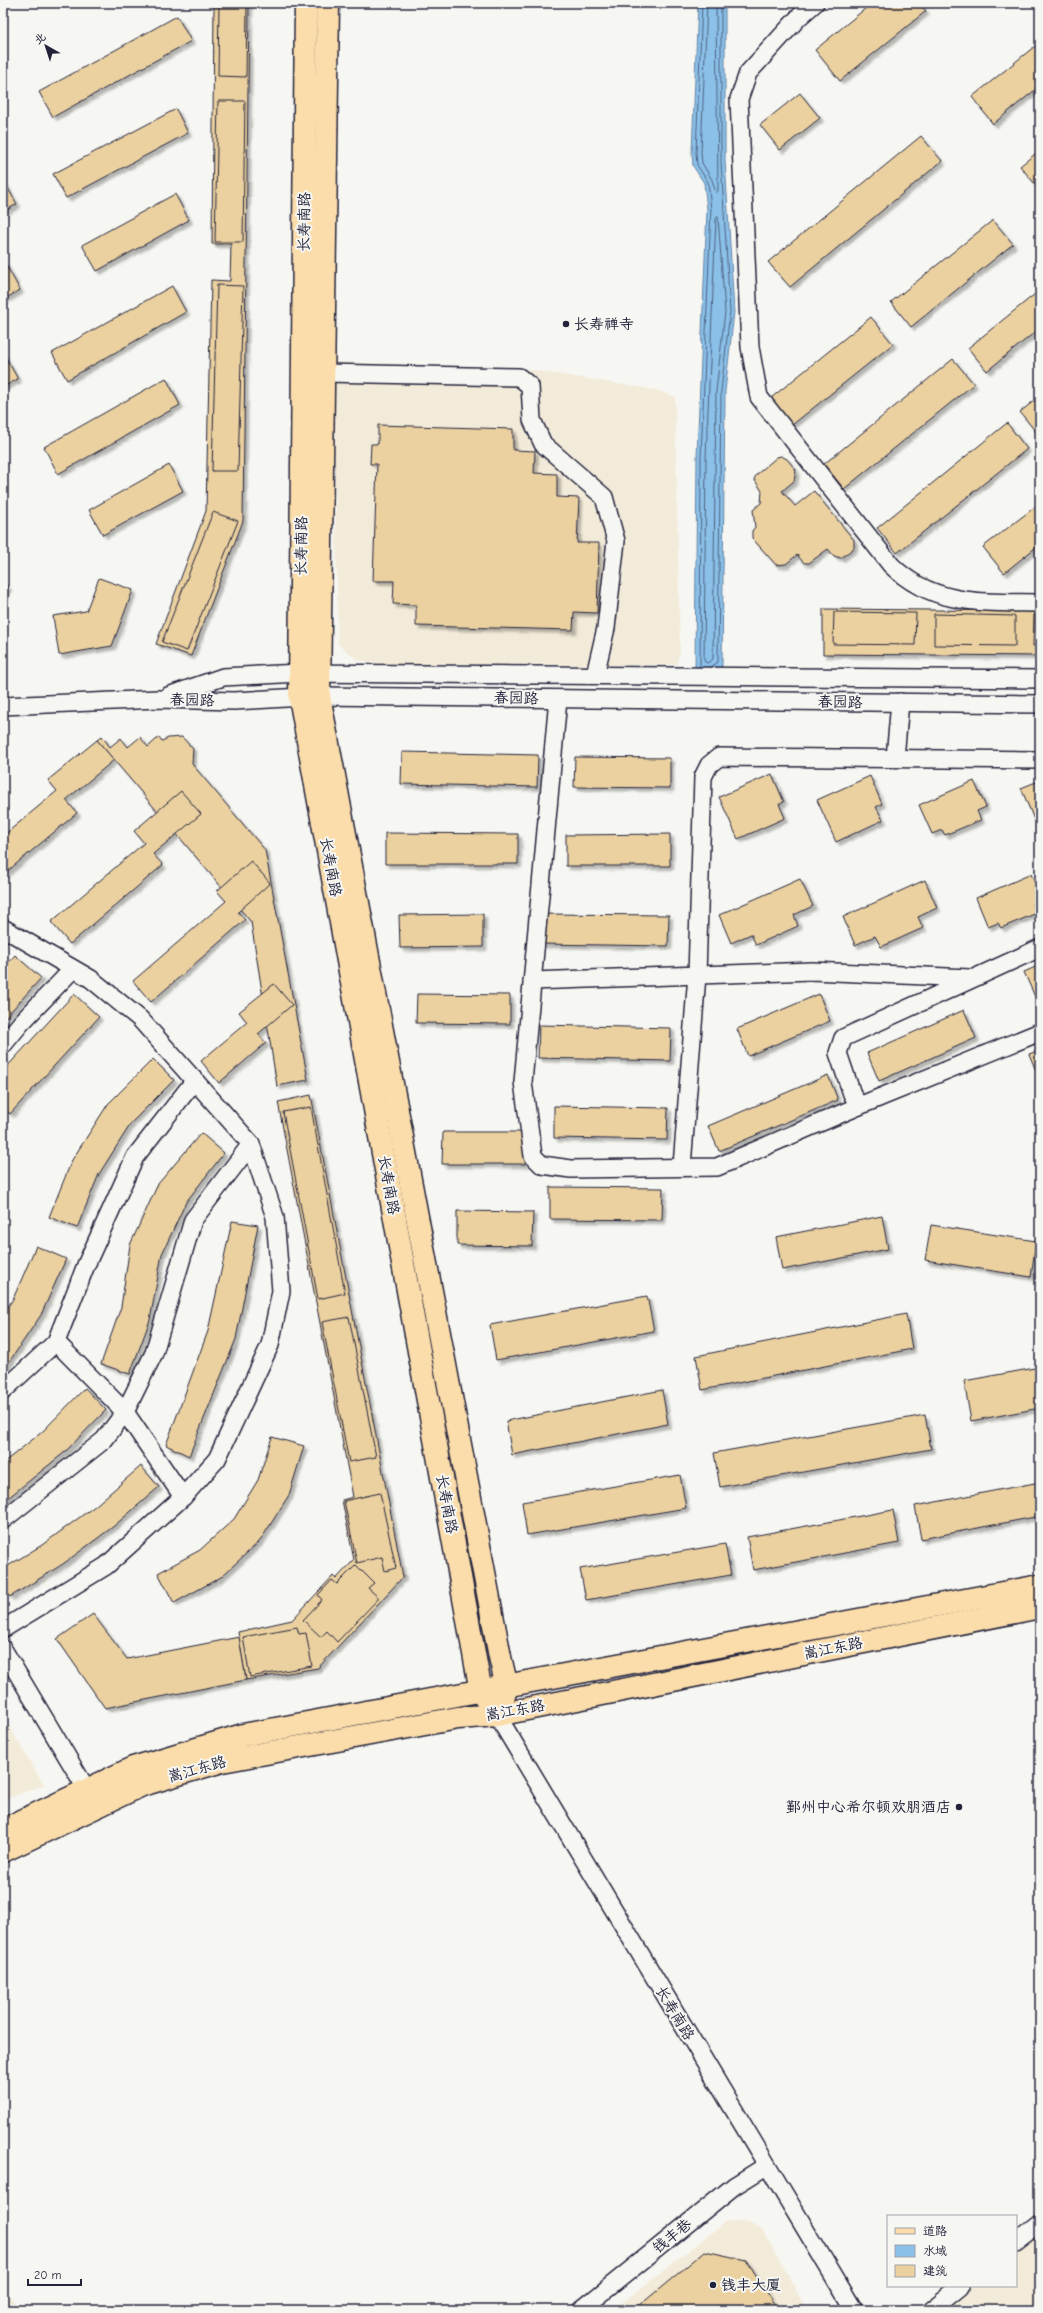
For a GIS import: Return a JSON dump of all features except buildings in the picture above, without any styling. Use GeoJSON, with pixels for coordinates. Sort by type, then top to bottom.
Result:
{"type":"FeatureCollection","features":[{"type":"Feature","properties":{"kind":"main road","name":"长寿南路"},"geometry":{"type":"LineString","coordinates":[[306,3],[310,697],[481,1692],[497,1715]]}},
{"type":"Feature","properties":{"kind":"main road","name":"长寿南路"},"geometry":{"type":"LineString","coordinates":[[309,673],[324,373],[328,3]]}},
{"type":"Feature","properties":{"kind":"main road","name":"长寿南路"},"geometry":{"type":"LineString","coordinates":[[310,697],[507,1687]]}},
{"type":"Feature","properties":{"kind":"main road","name":"嵩江东路"},"geometry":{"type":"LineString","coordinates":[[3,1830],[133,1768],[243,1735],[481,1692],[1040,1586]]}},
{"type":"Feature","properties":{"kind":"main road","name":"嵩江东路"},"geometry":{"type":"LineString","coordinates":[[3,1852],[142,1785],[222,1761],[458,1718],[497,1715],[1040,1607]]}},
{"type":"Feature","properties":{"kind":"main road"},"geometry":{"type":"LineString","coordinates":[[497,1715],[507,1687]]}},
{"type":"Feature","properties":{"kind":"street"},"geometry":{"type":"LineString","coordinates":[[815,3],[799,17],[748,73],[739,99],[750,347],[759,397],[903,576],[936,593],[963,601],[1040,603]]}},
{"type":"Feature","properties":{"kind":"street"},"geometry":{"type":"LineString","coordinates":[[324,373],[519,377],[530,386],[532,420],[543,444],[604,497],[616,540],[606,628],[595,675]]}},
{"type":"Feature","properties":{"kind":"street","name":"春园路"},"geometry":{"type":"LineString","coordinates":[[158,699],[223,677],[309,673],[1040,678]]}},
{"type":"Feature","properties":{"kind":"street","name":"春园路"},"geometry":{"type":"LineString","coordinates":[[158,699],[234,701],[310,697],[1040,704]]}},
{"type":"Feature","properties":{"kind":"street"},"geometry":{"type":"LineString","coordinates":[[3,706],[158,699]]}},
{"type":"Feature","properties":{"kind":"street"},"geometry":{"type":"LineString","coordinates":[[558,699],[523,1082],[533,1156],[542,1165],[571,1169],[682,1166],[717,1167],[858,1106],[1040,1032]]}},
{"type":"Feature","properties":{"kind":"street"},"geometry":{"type":"LineString","coordinates":[[895,758],[900,702]]}},
{"type":"Feature","properties":{"kind":"street"},"geometry":{"type":"LineString","coordinates":[[682,1166],[697,975],[703,777],[709,765],[719,757],[1040,760]]}},
{"type":"Feature","properties":{"kind":"street"},"geometry":{"type":"LineString","coordinates":[[3,928],[91,979],[140,1019],[251,1144],[275,1217],[281,1291],[270,1345],[216,1459],[183,1497],[106,1566],[3,1629]]}},
{"type":"Feature","properties":{"kind":"street"},"geometry":{"type":"LineString","coordinates":[[858,1106],[852,1094],[838,1053],[843,1038],[1040,948]]}},
{"type":"Feature","properties":{"kind":"street"},"geometry":{"type":"LineString","coordinates":[[3,1045],[21,1023],[73,969]]}},
{"type":"Feature","properties":{"kind":"street"},"geometry":{"type":"LineString","coordinates":[[532,981],[812,971],[973,978]]}},
{"type":"Feature","properties":{"kind":"street"},"geometry":{"type":"LineString","coordinates":[[3,1391],[56,1342],[86,1265],[135,1157],[195,1080]]}},
{"type":"Feature","properties":{"kind":"street"},"geometry":{"type":"LineString","coordinates":[[3,1520],[104,1440],[125,1412],[154,1353],[193,1220],[251,1144]]}},
{"type":"Feature","properties":{"kind":"street"},"geometry":{"type":"LineString","coordinates":[[56,1342],[125,1412],[183,1497]]}},
{"type":"Feature","properties":{"kind":"street"},"geometry":{"type":"LineString","coordinates":[[3,1649],[87,1790]]}},
{"type":"Feature","properties":{"kind":"street","name":"长寿南路"},"geometry":{"type":"LineString","coordinates":[[497,1715],[766,2166],[854,2310]]}},
{"type":"Feature","properties":{"kind":"street","name":"钱丰巷"},"geometry":{"type":"LineString","coordinates":[[581,2310],[734,2186],[766,2166]]}},
{"type":"Feature","properties":{"kind":"street"},"geometry":{"type":"LineString","coordinates":[[1017,2241],[1040,2223]]}},
{"type":"Feature","properties":{"kind":"street"},"geometry":{"type":"LineString","coordinates":[[931,2310],[960,2287]]}},
{"type":"Feature","properties":{"kind":"shaded area"},"geometry":{"type":"Polygon","coordinates":[[[333,362],[526,369],[656,390],[675,397],[680,652],[676,665],[382,664],[358,660],[338,644],[333,362]]]}},
{"type":"Feature","properties":{"kind":"shaded area"},"geometry":{"type":"Polygon","coordinates":[[[3,1716],[44,1785],[3,1800],[3,1716]]]}},
{"type":"Feature","properties":{"kind":"shaded area"},"geometry":{"type":"Polygon","coordinates":[[[1040,2211],[1040,2310],[914,2310],[944,2287],[1017,2287],[1017,2229],[1040,2211]]]}},
{"type":"Feature","properties":{"kind":"shaded area"},"geometry":{"type":"Polygon","coordinates":[[[745,2220],[762,2229],[807,2310],[613,2310],[724,2223],[745,2220]]]}},
{"type":"Feature","properties":{"kind":"shaded area"},"geometry":{"type":"Polygon","coordinates":[[[3,2288],[21,2310],[3,2310],[3,2288]]]}},
{"type":"Feature","properties":{"kind":"water"},"geometry":{"type":"Polygon","coordinates":[[[698,3],[725,3],[725,161],[734,312],[725,391],[722,666],[709,672],[695,670],[697,457],[707,209],[704,183],[693,166],[692,153],[698,3]]]}},
{"type":"Feature","properties":{"kind":"place","name":"长寿禅寺"},"geometry":{"type":"Point","coordinates":[566,324]}},
{"type":"Feature","properties":{"kind":"place","name":"鄞州中心希尔顿欢朋酒店"},"geometry":{"type":"Point","coordinates":[959,1807]}},
{"type":"Feature","properties":{"kind":"place","name":"钱丰大厦"},"geometry":{"type":"Point","coordinates":[713,2285]}}]}
